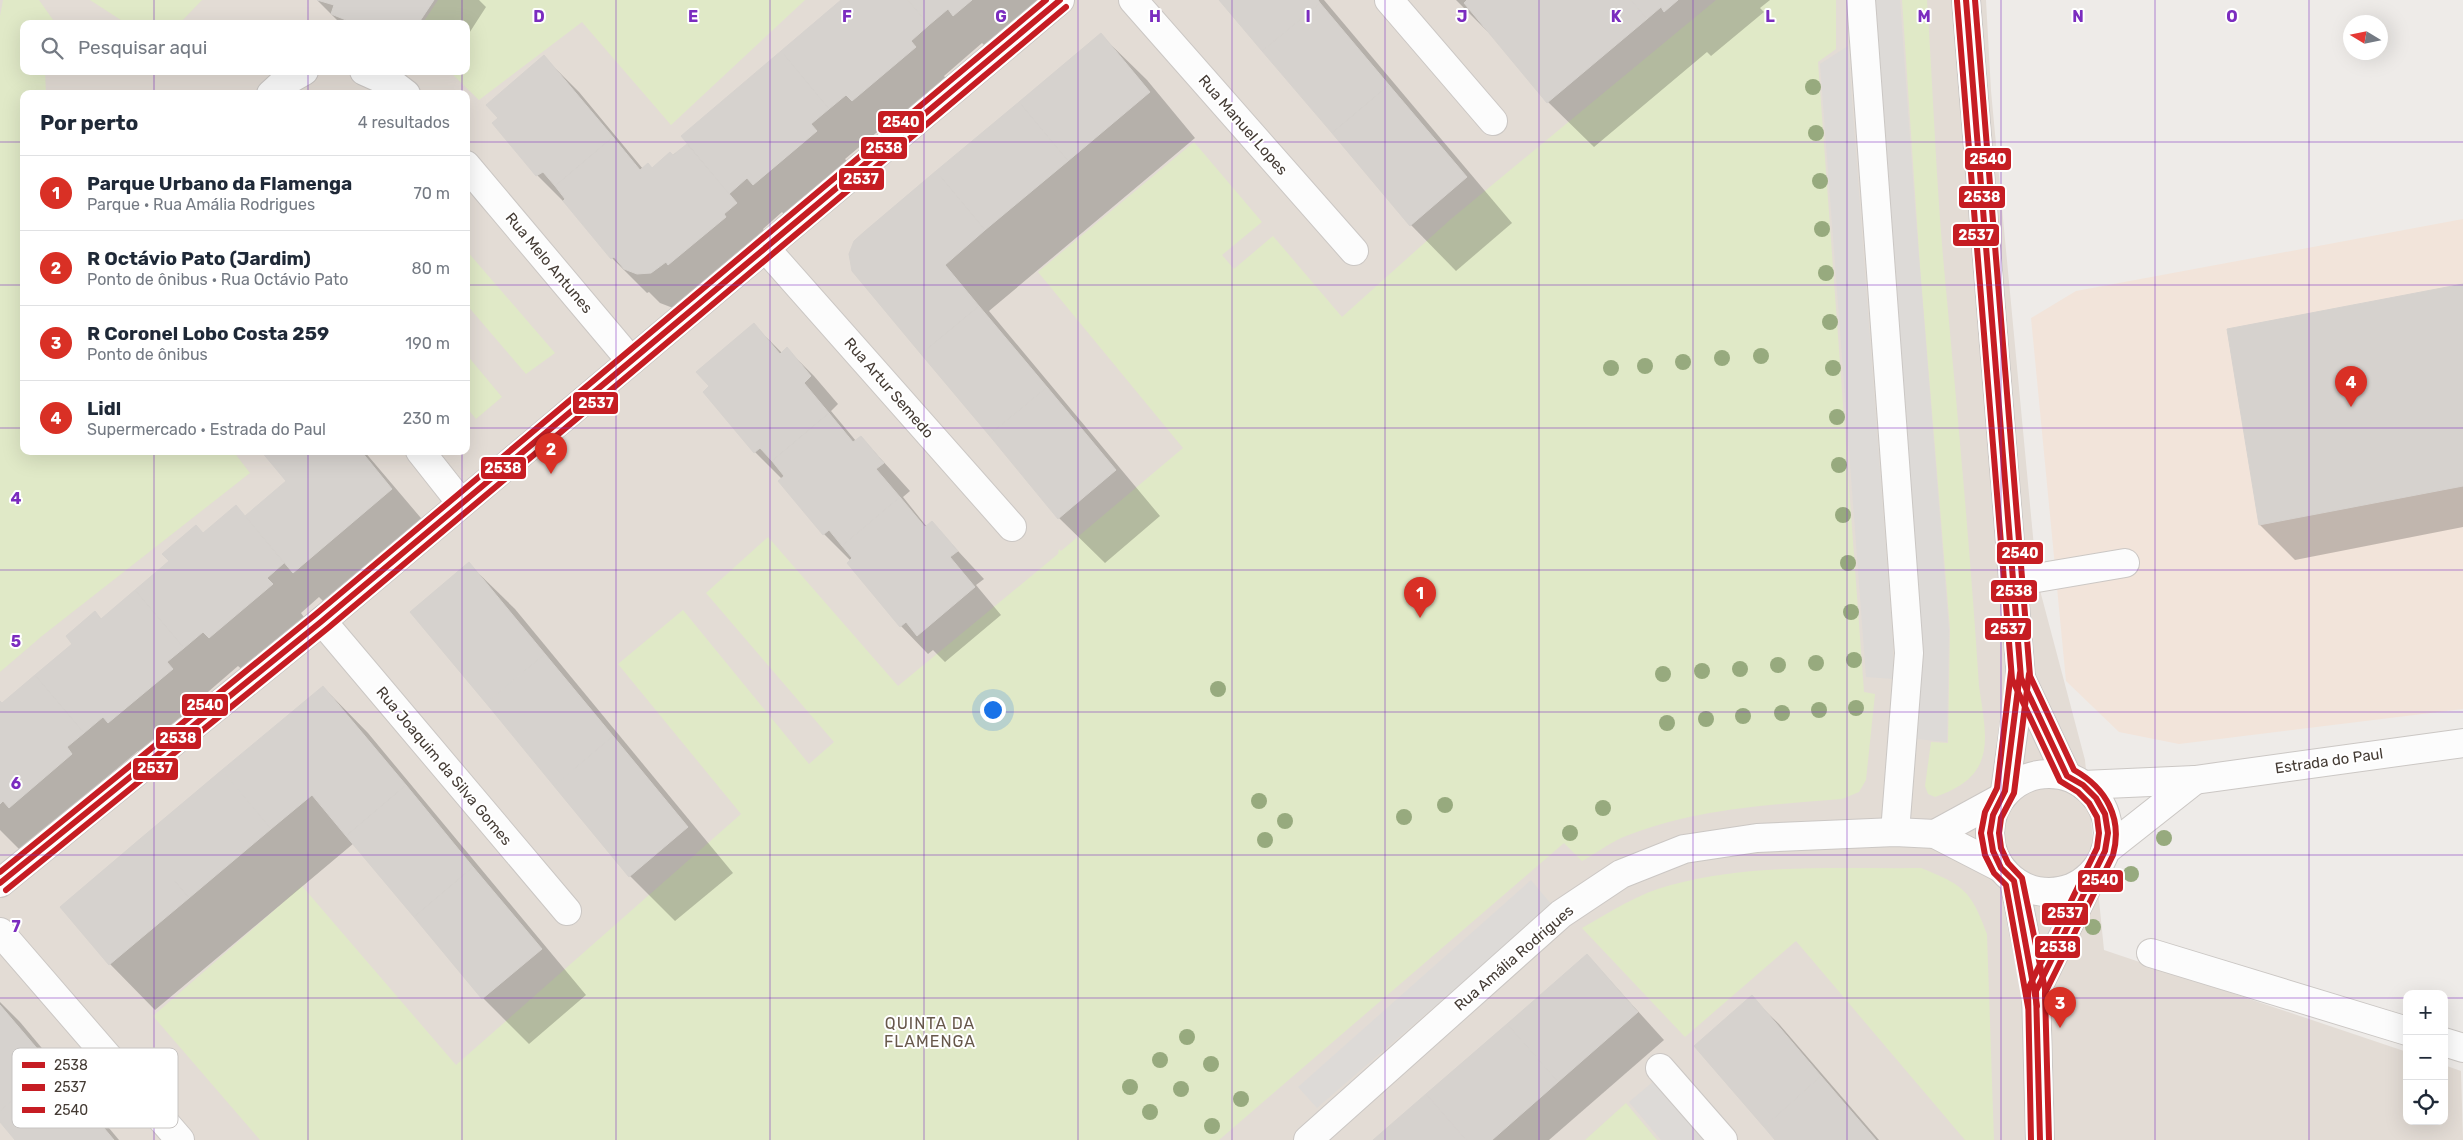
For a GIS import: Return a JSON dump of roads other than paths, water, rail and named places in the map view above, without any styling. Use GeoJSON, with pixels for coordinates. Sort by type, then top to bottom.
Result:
{"type":"FeatureCollection","features":[{"type":"Feature","properties":{"kind":"street"},"geometry":{"type":"LineString","coordinates":[[0,883],[322,621],[1060,0]]}},
{"type":"Feature","properties":{"kind":"street","name":"Rua Manuel Lopes"},"geometry":{"type":"LineString","coordinates":[[1132,0],[1354,251]]}},
{"type":"Feature","properties":{"kind":"street"},"geometry":{"type":"LineString","coordinates":[[1389,0],[1493,121]]}},
{"type":"Feature","properties":{"kind":"street"},"geometry":{"type":"LineString","coordinates":[[1861,0],[1909,653],[1895,832]]}},
{"type":"Feature","properties":{"kind":"street"},"geometry":{"type":"LineString","coordinates":[[1966,0],[2021,678],[2003,795],[1993,814],[1990,833],[1993,851],[2008,874],[2036,991],[2040,1140]]}},
{"type":"Feature","properties":{"kind":"street"},"geometry":{"type":"LineString","coordinates":[[275,90],[297,75]]}},
{"type":"Feature","properties":{"kind":"street"},"geometry":{"type":"LineString","coordinates":[[373,75],[393,84],[401,90]]}},
{"type":"Feature","properties":{"kind":"street","name":"Rua Melo Antunes"},"geometry":{"type":"LineString","coordinates":[[470,170],[632,361]]}},
{"type":"Feature","properties":{"kind":"street","name":"Rua Artur Semedo"},"geometry":{"type":"LineString","coordinates":[[766,249],[1012,527]]}},
{"type":"Feature","properties":{"kind":"street"},"geometry":{"type":"LineString","coordinates":[[423,455],[461,503]]}},
{"type":"Feature","properties":{"kind":"street"},"geometry":{"type":"LineString","coordinates":[[2013,582],[2125,563]]}},
{"type":"Feature","properties":{"kind":"street","name":"Rua Joaquim da Silva Gomes"},"geometry":{"type":"LineString","coordinates":[[322,621],[567,911]]}},
{"type":"Feature","properties":{"kind":"street"},"geometry":{"type":"LineString","coordinates":[[2021,678],[2075,781],[2096,798],[2105,814],[2108,833],[2101,859],[2036,991]]}},
{"type":"Feature","properties":{"kind":"street","name":"Estrada do Paul"},"geometry":{"type":"LineString","coordinates":[[2075,781],[2194,780],[2463,743]]}},
{"type":"Feature","properties":{"kind":"street"},"geometry":{"type":"LineString","coordinates":[[1935,834],[2031,777],[2049,774],[2075,781]]}},
{"type":"Feature","properties":{"kind":"street"},"geometry":{"type":"LineString","coordinates":[[2008,874],[2030,889],[2048,892],[2067,889],[2083,881],[2101,859],[2194,780]]}},
{"type":"Feature","properties":{"kind":"street","name":"Rua Amália Rodrigues"},"geometry":{"type":"LineString","coordinates":[[1308,1140],[1561,914],[1621,874],[1684,849],[1757,838],[1895,832],[1935,834],[2008,874]]}},
{"type":"Feature","properties":{"kind":"street"},"geometry":{"type":"LineString","coordinates":[[0,932],[100,1048]]}},
{"type":"Feature","properties":{"kind":"street"},"geometry":{"type":"LineString","coordinates":[[2151,953],[2403,1030]]}},
{"type":"Feature","properties":{"kind":"street"},"geometry":{"type":"LineString","coordinates":[[2448,1043],[2463,1048]]}},
{"type":"Feature","properties":{"kind":"street"},"geometry":{"type":"LineString","coordinates":[[1660,1068],[1723,1140]]}},
{"type":"Feature","properties":{"kind":"street"},"geometry":{"type":"LineString","coordinates":[[170,1128],[180,1140]]}},
{"type":"Feature","properties":{"kind":"place","name":"Lidl"},"geometry":{"type":"Point","coordinates":[2351,407]}},
{"type":"Feature","properties":{"kind":"place","name":"R Octávio Pato (Jardim)"},"geometry":{"type":"Point","coordinates":[551,474]}},
{"type":"Feature","properties":{"kind":"place","name":"Parque Urbano da Flamenga"},"geometry":{"type":"Point","coordinates":[1420,618]}},
{"type":"Feature","properties":{"kind":"place","name":"R Coronel Lobo Costa 259"},"geometry":{"type":"Point","coordinates":[2060,1028]}},
{"type":"Feature","properties":{"kind":"district","name":"QUINTA DA FLAMENGA"},"geometry":{"type":"Point","coordinates":[930,1032]}}]}
